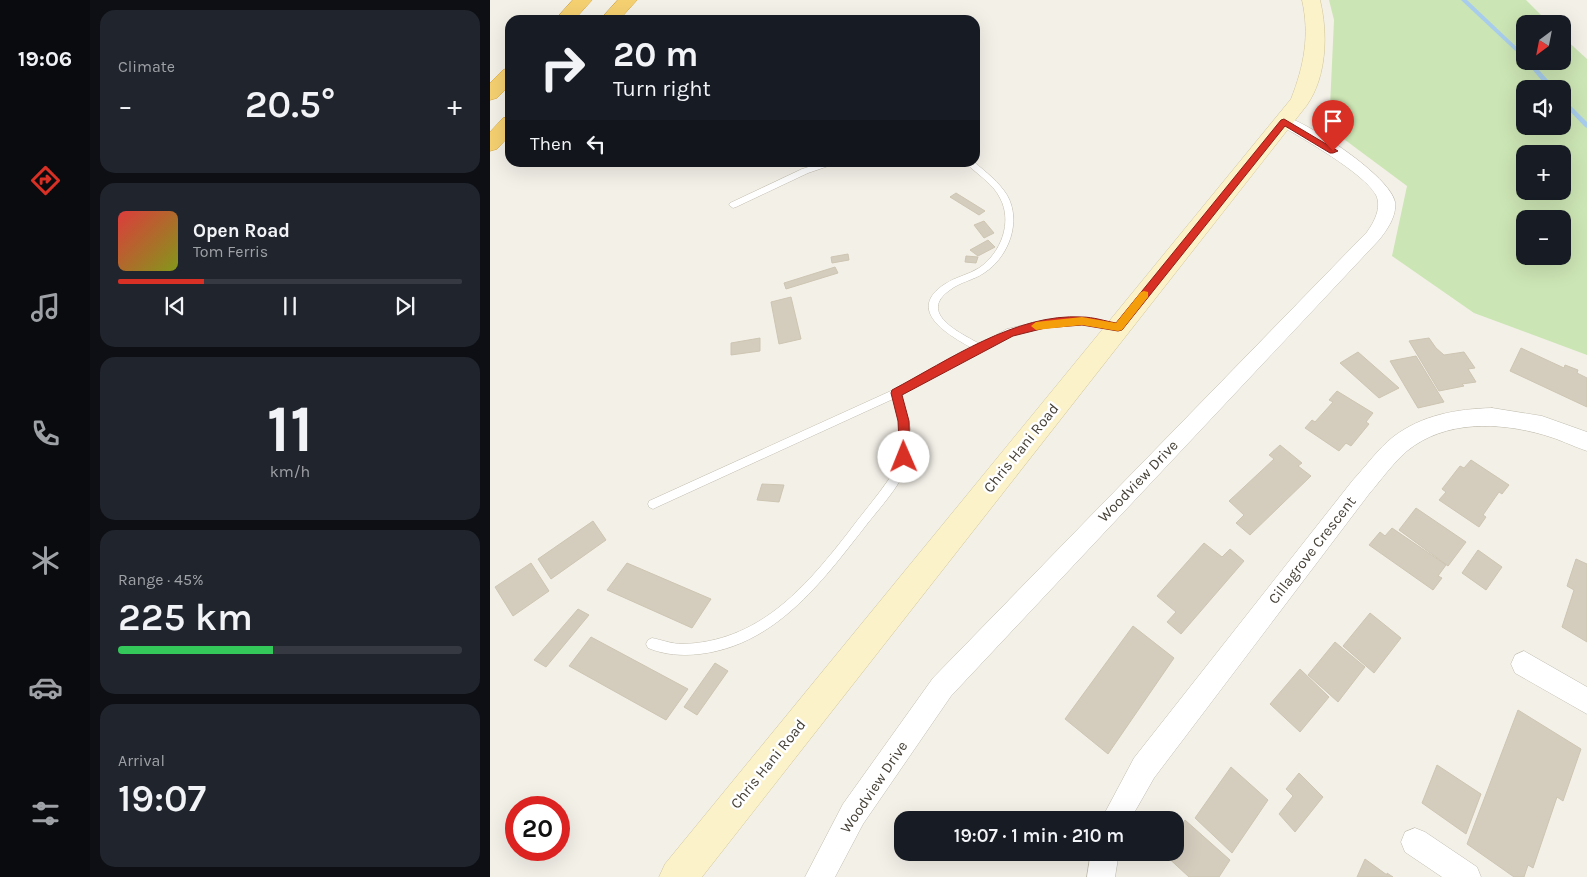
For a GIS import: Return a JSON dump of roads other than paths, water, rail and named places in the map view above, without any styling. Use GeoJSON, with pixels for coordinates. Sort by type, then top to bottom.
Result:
{"type":"FeatureCollection","features":[{"type":"Feature","properties":{"kind":"highway"},"geometry":{"type":"LineString","coordinates":[[569,15],[583,0]]}},
{"type":"Feature","properties":{"kind":"highway"},"geometry":{"type":"LineString","coordinates":[[614,15],[628,0]]}},
{"type":"Feature","properties":{"kind":"highway"},"geometry":{"type":"LineString","coordinates":[[490,94],[505,79]]}},
{"type":"Feature","properties":{"kind":"highway"},"geometry":{"type":"LineString","coordinates":[[490,144],[505,128]]}},
{"type":"Feature","properties":{"kind":"street","name":"Chris Hani Road"},"geometry":{"type":"LineString","coordinates":[[678,877],[1300,100],[1310,78],[1315,55],[1316,29],[1311,0]]}},
{"type":"Feature","properties":{"kind":"street","name":"Woodview Drive"},"geometry":{"type":"LineString","coordinates":[[819,877],[853,814],[942,687],[1373,236],[1384,222],[1387,208],[1384,192],[1367,176],[1319,141],[1284,122]]}},
{"type":"Feature","properties":{"kind":"street","name":"Cillagrove Crescent"},"geometry":{"type":"LineString","coordinates":[[1120,811],[1144,768],[1361,487],[1400,444],[1420,431],[1438,424],[1471,417],[1505,417],[1530,422],[1587,442]]}},
{"type":"Feature","properties":{"kind":"street"},"geometry":{"type":"LineString","coordinates":[[1524,664],[1587,701]]}},
{"type":"Feature","properties":{"kind":"street"},"geometry":{"type":"LineString","coordinates":[[1415,842],[1467,877]]}},
{"type":"Feature","properties":{"kind":"street"},"geometry":{"type":"LineString","coordinates":[[1101,877],[1104,861]]}},
{"type":"Feature","properties":{"kind":"lane"},"geometry":{"type":"LineString","coordinates":[[733,205],[805,171],[819,167]]}},
{"type":"Feature","properties":{"kind":"lane"},"geometry":{"type":"LineString","coordinates":[[975,167],[992,182],[1004,198],[1010,220],[1006,241],[995,258],[985,268],[947,288],[935,297],[932,308],[938,321],[949,330],[980,348]]}},
{"type":"Feature","properties":{"kind":"lane"},"geometry":{"type":"LineString","coordinates":[[653,504],[896,393],[1010,332],[1045,324],[1082,321],[1118,327]]}},
{"type":"Feature","properties":{"kind":"lane"},"geometry":{"type":"LineString","coordinates":[[652,644],[680,650],[726,644],[761,629],[790,606],[831,564],[887,490],[904,457],[904,421],[896,393]]}},
{"type":"Feature","properties":{"kind":"waterway"},"geometry":{"type":"LineString","coordinates":[[1464,0],[1516,49]]}},
{"type":"Feature","properties":{"kind":"waterway"},"geometry":{"type":"LineString","coordinates":[[1536,70],[1545,80]]}},
{"type":"Feature","properties":{"kind":"waterway"},"geometry":{"type":"LineString","coordinates":[[1571,109],[1587,126]]}}]}
